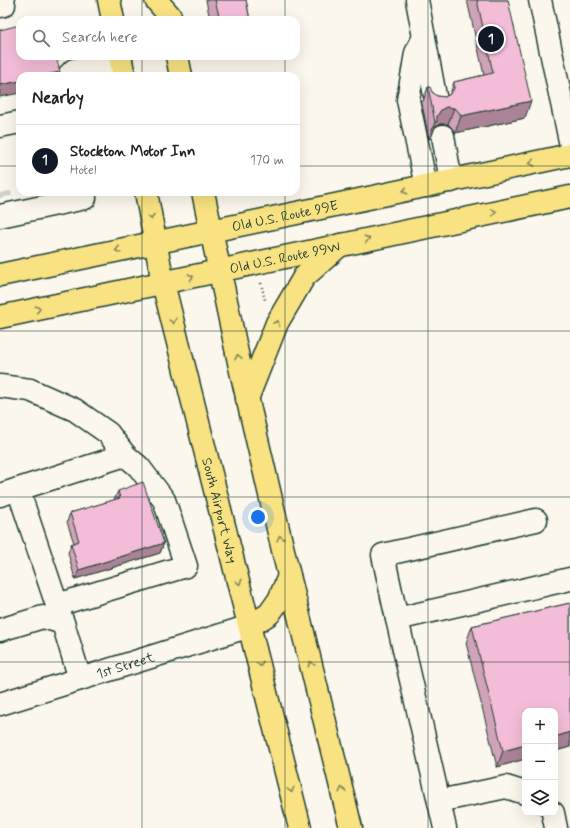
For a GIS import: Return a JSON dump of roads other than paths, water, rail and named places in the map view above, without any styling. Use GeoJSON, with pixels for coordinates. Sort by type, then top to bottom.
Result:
{"type":"FeatureCollection","features":[{"type":"Feature","properties":{"kind":"main road"},"geometry":{"type":"LineString","coordinates":[[109,0],[112,16]]}},
{"type":"Feature","properties":{"kind":"main road"},"geometry":{"type":"LineString","coordinates":[[156,0],[169,12]]}},
{"type":"Feature","properties":{"kind":"main road"},"geometry":{"type":"LineString","coordinates":[[178,60],[180,72]]}},
{"type":"Feature","properties":{"kind":"main road","name":"Old U.S. Route 99E"},"geometry":{"type":"LineString","coordinates":[[0,275],[570,155]]}},
{"type":"Feature","properties":{"kind":"main road","name":"South Airport Way"},"geometry":{"type":"LineString","coordinates":[[147,196],[163,283],[300,828]]}},
{"type":"Feature","properties":{"kind":"main road"},"geometry":{"type":"LineString","coordinates":[[204,196],[247,399],[351,828]]}},
{"type":"Feature","properties":{"kind":"main road","name":"Old U.S. Route 99W"},"geometry":{"type":"LineString","coordinates":[[0,317],[570,197]]}},
{"type":"Feature","properties":{"kind":"main road"},"geometry":{"type":"LineString","coordinates":[[247,399],[276,323],[304,277],[341,244]]}},
{"type":"Feature","properties":{"kind":"main road"},"geometry":{"type":"LineString","coordinates":[[250,626],[269,614],[278,600],[289,576]]}},
{"type":"Feature","properties":{"kind":"street"},"geometry":{"type":"LineString","coordinates":[[0,6],[4,5],[2,0]]}},
{"type":"Feature","properties":{"kind":"street"},"geometry":{"type":"LineString","coordinates":[[417,0],[436,101]]}},
{"type":"Feature","properties":{"kind":"street"},"geometry":{"type":"LineString","coordinates":[[540,0],[570,141]]}},
{"type":"Feature","properties":{"kind":"street"},"geometry":{"type":"LineString","coordinates":[[424,37],[416,52],[408,100],[426,186]]}},
{"type":"Feature","properties":{"kind":"street"},"geometry":{"type":"LineString","coordinates":[[72,72],[74,70],[121,64]]}},
{"type":"Feature","properties":{"kind":"street"},"geometry":{"type":"LineString","coordinates":[[0,126],[16,123]]}},
{"type":"Feature","properties":{"kind":"street"},"geometry":{"type":"LineString","coordinates":[[442,136],[451,181]]}},
{"type":"Feature","properties":{"kind":"street"},"geometry":{"type":"LineString","coordinates":[[2,210],[42,199],[85,198],[85,196]]}},
{"type":"Feature","properties":{"kind":"street"},"geometry":{"type":"LineString","coordinates":[[0,386],[30,390],[75,410],[108,433],[125,455],[139,467],[164,500],[186,566],[60,614],[43,617],[0,630]]}},
{"type":"Feature","properties":{"kind":"street"},"geometry":{"type":"LineString","coordinates":[[80,679],[60,614],[9,492],[125,455]]}},
{"type":"Feature","properties":{"kind":"street"},"geometry":{"type":"LineString","coordinates":[[445,828],[383,555],[536,520]]}},
{"type":"Feature","properties":{"kind":"street"},"geometry":{"type":"LineString","coordinates":[[397,618],[570,579]]}},
{"type":"Feature","properties":{"kind":"street","name":"1st Street"},"geometry":{"type":"LineString","coordinates":[[0,704],[250,626]]}},
{"type":"Feature","properties":{"kind":"street"},"geometry":{"type":"LineString","coordinates":[[439,801],[506,787],[522,792]]}},
{"type":"Feature","properties":{"kind":"street"},"geometry":{"type":"LineString","coordinates":[[554,816],[556,828]]}},
{"type":"Feature","properties":{"kind":"tunnel"},"geometry":{"type":"LineString","coordinates":[[0,193],[1,198]]}},
{"type":"Feature","properties":{"kind":"place","name":"Stockton Motor Inn"},"geometry":{"type":"Point","coordinates":[491,39]}}]}
